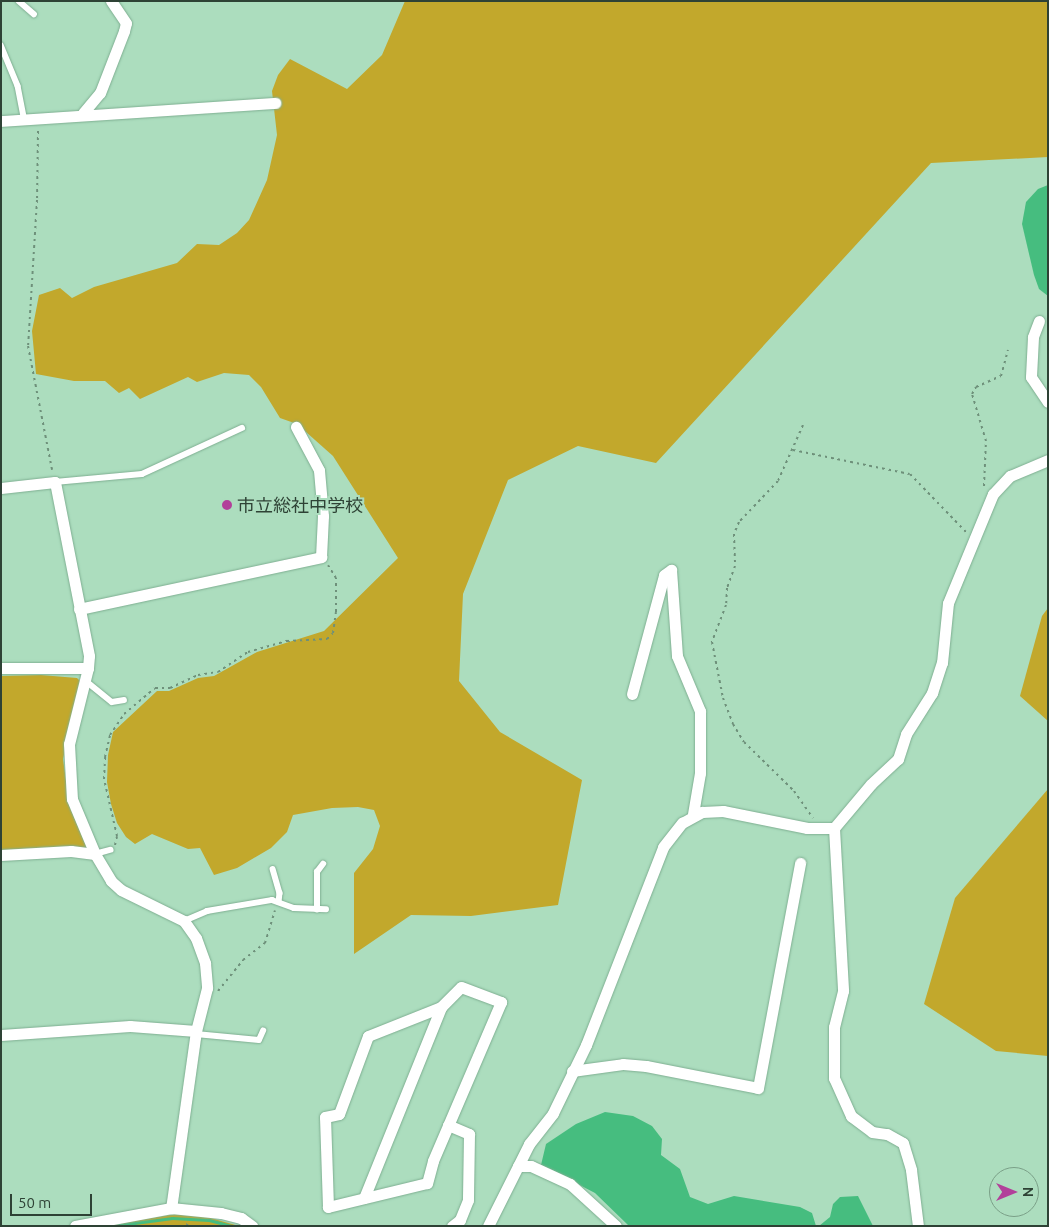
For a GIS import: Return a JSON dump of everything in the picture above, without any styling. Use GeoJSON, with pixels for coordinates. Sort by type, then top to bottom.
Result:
{"type":"FeatureCollection","features":[{"type":"Feature","properties":{"kind":"street"},"geometry":{"type":"LineString","coordinates":[[83,113],[100,93],[124,32],[126,23],[111,1]]}},
{"type":"Feature","properties":{"kind":"street"},"geometry":{"type":"LineString","coordinates":[[1,121],[83,113],[275,103]]}},
{"type":"Feature","properties":{"kind":"street"},"geometry":{"type":"LineString","coordinates":[[1039,321],[1033,337],[1031,377],[1048,402]]}},
{"type":"Feature","properties":{"kind":"street"},"geometry":{"type":"LineString","coordinates":[[79,609],[321,557],[323,516],[319,470],[296,428]]}},
{"type":"Feature","properties":{"kind":"street"},"geometry":{"type":"LineString","coordinates":[[918,1226],[911,1170],[903,1143],[887,1134],[872,1132],[851,1116],[834,1078],[834,1027],[843,991],[834,828],[871,784],[898,759],[906,734],[932,693],[942,663],[948,603],[985,509],[999,486],[1023,469],[1048,460]]}},
{"type":"Feature","properties":{"kind":"street"},"geometry":{"type":"LineString","coordinates":[[1,488],[55,482],[88,656],[86,681],[69,744],[72,799],[95,854],[111,881],[120,890],[184,920],[203,955],[205,998],[196,1033],[170,1208]]}},
{"type":"Feature","properties":{"kind":"street"},"geometry":{"type":"LineString","coordinates":[[488,1226],[529,1144],[553,1113],[586,1045],[663,847],[692,814],[700,773],[700,710],[677,656],[671,570],[664,575],[632,694]]}},
{"type":"Feature","properties":{"kind":"street"},"geometry":{"type":"LineString","coordinates":[[1,668],[88,668]]}},
{"type":"Feature","properties":{"kind":"street"},"geometry":{"type":"LineString","coordinates":[[692,814],[722,811],[807,828],[818,826],[834,828]]}},
{"type":"Feature","properties":{"kind":"street"},"geometry":{"type":"LineString","coordinates":[[1,855],[71,851],[95,854]]}},
{"type":"Feature","properties":{"kind":"street"},"geometry":{"type":"LineString","coordinates":[[572,1071],[622,1064],[646,1066],[758,1088],[800,863]]}},
{"type":"Feature","properties":{"kind":"street"},"geometry":{"type":"LineString","coordinates":[[462,987],[501,1002],[448,1125],[428,1183],[328,1207],[325,1117],[340,1114],[368,1036],[441,1007],[462,987]]}},
{"type":"Feature","properties":{"kind":"street"},"geometry":{"type":"LineString","coordinates":[[364,1198],[441,1007]]}},
{"type":"Feature","properties":{"kind":"street"},"geometry":{"type":"LineString","coordinates":[[1,1035],[130,1026],[196,1033]]}},
{"type":"Feature","properties":{"kind":"street"},"geometry":{"type":"LineString","coordinates":[[448,1125],[469,1134],[468,1200],[460,1220],[452,1226]]}},
{"type":"Feature","properties":{"kind":"street"},"geometry":{"type":"LineString","coordinates":[[518,1166],[531,1166],[570,1184],[616,1226]]}},
{"type":"Feature","properties":{"kind":"street"},"geometry":{"type":"LineString","coordinates":[[75,1226],[108,1222],[170,1208],[221,1213],[241,1218],[252,1226]]}},
{"type":"Feature","properties":{"kind":"lane"},"geometry":{"type":"LineString","coordinates":[[19,1],[34,14]]}},
{"type":"Feature","properties":{"kind":"lane"},"geometry":{"type":"LineString","coordinates":[[1,45],[29,117]]}},
{"type":"Feature","properties":{"kind":"lane"},"geometry":{"type":"LineString","coordinates":[[55,482],[142,474],[242,428]]}},
{"type":"Feature","properties":{"kind":"lane"},"geometry":{"type":"LineString","coordinates":[[86,681],[112,702],[124,700]]}},
{"type":"Feature","properties":{"kind":"lane"},"geometry":{"type":"LineString","coordinates":[[95,854],[110,850]]}},
{"type":"Feature","properties":{"kind":"lane"},"geometry":{"type":"LineString","coordinates":[[317,910],[317,872],[324,864]]}},
{"type":"Feature","properties":{"kind":"lane"},"geometry":{"type":"LineString","coordinates":[[274,869],[280,893],[279,902]]}},
{"type":"Feature","properties":{"kind":"lane"},"geometry":{"type":"LineString","coordinates":[[184,920],[196,914],[239,904],[272,900],[317,910],[326,910]]}},
{"type":"Feature","properties":{"kind":"lane"},"geometry":{"type":"LineString","coordinates":[[196,1033],[260,1040],[263,1031]]}},
{"type":"Feature","properties":{"kind":"path"},"geometry":{"type":"LineString","coordinates":[[29,117],[40,140],[28,346],[55,482]]}},
{"type":"Feature","properties":{"kind":"path"},"geometry":{"type":"LineString","coordinates":[[984,489],[986,441],[972,394],[976,387],[1001,376],[1008,350]]}},
{"type":"Feature","properties":{"kind":"path"},"geometry":{"type":"LineString","coordinates":[[803,425],[778,481],[739,522],[734,534],[735,566],[727,588],[726,605],[712,642],[722,698],[733,724],[744,742],[794,791],[818,826]]}},
{"type":"Feature","properties":{"kind":"path"},"geometry":{"type":"LineString","coordinates":[[793,450],[910,474],[974,541]]}},
{"type":"Feature","properties":{"kind":"path"},"geometry":{"type":"LineString","coordinates":[[110,850],[117,836],[104,779],[110,734],[120,719],[155,688],[170,688],[198,675],[218,672],[248,652],[272,645],[327,639],[336,626],[337,591],[336,578],[321,557]]}},
{"type":"Feature","properties":{"kind":"path"},"geometry":{"type":"LineString","coordinates":[[205,998],[215,994],[243,960],[265,943],[279,902]]}},
{"type":"Feature","properties":{"kind":"shaded area"},"geometry":{"type":"Polygon","coordinates":[[[405,1],[1048,1],[1048,157],[931,163],[656,463],[578,446],[508,480],[463,594],[459,681],[500,732],[582,780],[558,905],[471,916],[411,915],[354,954],[354,873],[373,849],[380,826],[374,810],[358,807],[332,808],[293,815],[287,832],[271,848],[237,868],[214,875],[200,848],[188,849],[152,834],[135,844],[126,837],[117,823],[111,804],[107,782],[108,755],[113,732],[157,691],[169,691],[198,678],[214,676],[257,652],[324,631],[398,558],[333,456],[297,424],[280,418],[261,387],[249,375],[224,373],[197,382],[188,377],[140,399],[129,388],[119,393],[105,381],[74,381],[36,374],[32,331],[39,295],[60,288],[72,298],[94,287],[177,263],[197,244],[219,245],[237,233],[249,220],[267,180],[277,135],[272,91],[278,75],[290,59],[347,89],[382,55],[405,1]]]}},
{"type":"Feature","properties":{"kind":"shaded area"},"geometry":{"type":"Polygon","coordinates":[[[1048,185],[1048,296],[1039,289],[1022,224],[1026,202],[1038,189],[1048,185]]]}},
{"type":"Feature","properties":{"kind":"shaded area"},"geometry":{"type":"Polygon","coordinates":[[[1048,608],[1048,721],[1020,696],[1042,616],[1048,608]]]}},
{"type":"Feature","properties":{"kind":"shaded area"},"geometry":{"type":"Polygon","coordinates":[[[41,675],[77,678],[81,682],[63,759],[70,808],[88,848],[1,853],[1,676],[41,675]]]}},
{"type":"Feature","properties":{"kind":"shaded area"},"geometry":{"type":"Polygon","coordinates":[[[1048,789],[1048,1056],[996,1051],[924,1004],[955,898],[1048,789]]]}},
{"type":"Feature","properties":{"kind":"shaded area"},"geometry":{"type":"Polygon","coordinates":[[[605,1112],[633,1116],[652,1126],[662,1139],[661,1155],[680,1169],[690,1197],[708,1204],[734,1196],[800,1207],[812,1213],[816,1226],[629,1226],[595,1193],[541,1165],[546,1144],[576,1124],[605,1112]]]}},
{"type":"Feature","properties":{"kind":"shaded area"},"geometry":{"type":"Polygon","coordinates":[[[858,1196],[873,1226],[819,1226],[830,1217],[833,1204],[840,1197],[858,1196]]]}},
{"type":"Feature","properties":{"kind":"shaded area"},"geometry":{"type":"Polygon","coordinates":[[[176,1214],[200,1215],[239,1226],[101,1226],[176,1214]]]}},
{"type":"Feature","properties":{"kind":"waterway"},"geometry":{"type":"LineString","coordinates":[[112,1226],[172,1218],[209,1220],[231,1226]]}},
{"type":"Feature","properties":{"kind":"place","name":"市立総社中学校"},"geometry":{"type":"Point","coordinates":[227,505]}}]}
